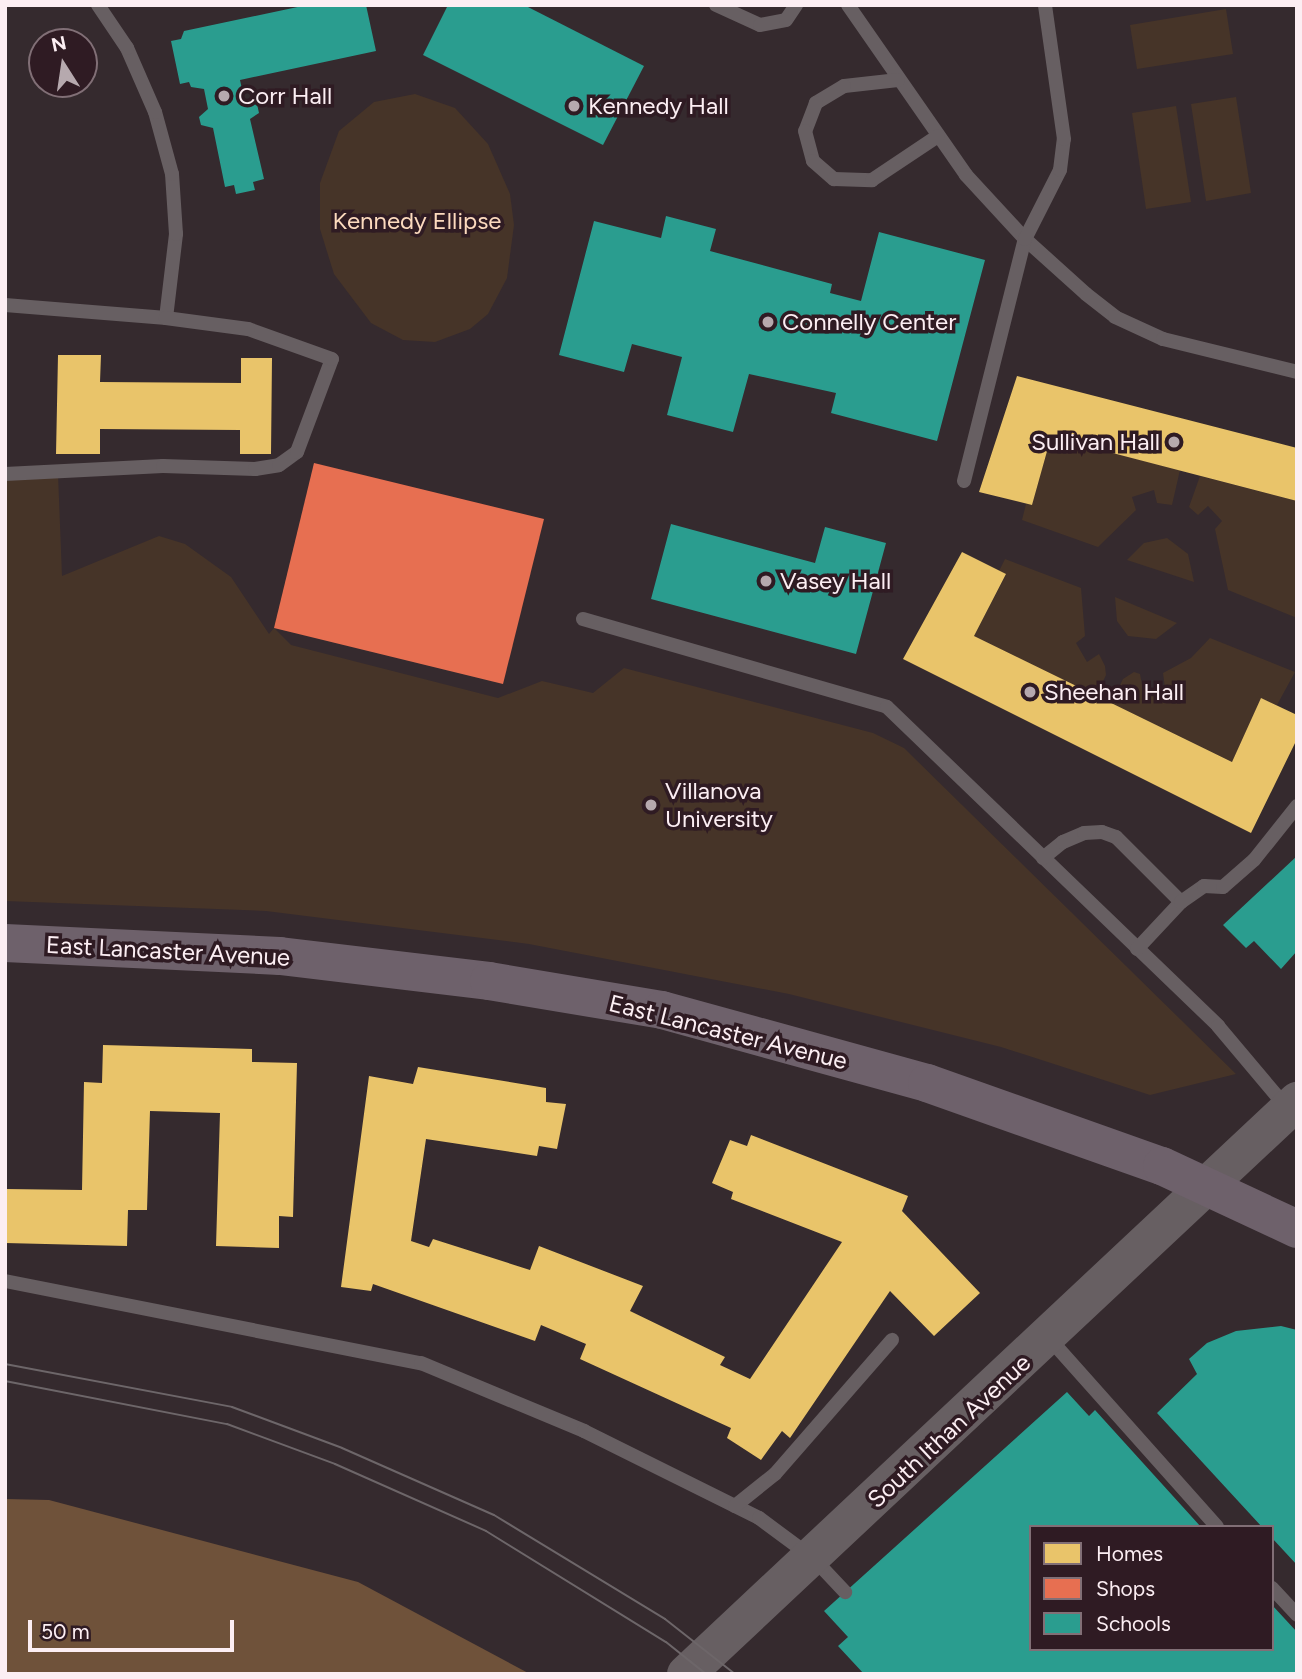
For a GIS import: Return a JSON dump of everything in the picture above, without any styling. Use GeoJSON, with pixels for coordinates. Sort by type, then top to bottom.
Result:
{"type":"FeatureCollection","features":[{"type":"Feature","properties":{"kind":"highway","name":"East Lancaster Avenue"},"geometry":{"type":"LineString","coordinates":[[5,943],[280,956],[452,976],[662,1010],[927,1083],[1208,1185],[1297,1229]]}},
{"type":"Feature","properties":{"kind":"street","name":"South Ithan Avenue"},"geometry":{"type":"LineString","coordinates":[[686,1674],[813,1558],[1293,1105]]}},
{"type":"Feature","properties":{"kind":"lane"},"geometry":{"type":"LineString","coordinates":[[99,5],[127,48],[144,86],[172,174],[176,234],[166,318]]}},
{"type":"Feature","properties":{"kind":"lane"},"geometry":{"type":"LineString","coordinates":[[716,5],[760,25],[786,20],[796,5]]}},
{"type":"Feature","properties":{"kind":"lane"},"geometry":{"type":"LineString","coordinates":[[848,5],[966,175],[1025,239],[1115,317],[1163,338],[1297,372]]}},
{"type":"Feature","properties":{"kind":"lane"},"geometry":{"type":"LineString","coordinates":[[964,481],[1025,239],[1052,195],[1064,139],[1045,5]]}},
{"type":"Feature","properties":{"kind":"lane"},"geometry":{"type":"LineString","coordinates":[[898,80],[844,86],[816,103],[805,131],[813,161],[834,179],[872,180],[937,136]]}},
{"type":"Feature","properties":{"kind":"lane"},"geometry":{"type":"LineString","coordinates":[[5,305],[166,318],[248,329],[332,359],[297,452],[279,465],[255,469],[163,466],[5,474]]}},
{"type":"Feature","properties":{"kind":"lane"},"geometry":{"type":"LineString","coordinates":[[583,619],[887,707],[1218,1026],[1293,1105]]}},
{"type":"Feature","properties":{"kind":"lane"},"geometry":{"type":"LineString","coordinates":[[1137,949],[1181,902],[1204,886],[1223,887],[1254,860],[1297,806]]}},
{"type":"Feature","properties":{"kind":"lane"},"geometry":{"type":"LineString","coordinates":[[1043,858],[1063,842],[1084,833],[1102,832],[1116,837],[1181,902]]}},
{"type":"Feature","properties":{"kind":"lane"},"geometry":{"type":"LineString","coordinates":[[5,1281],[421,1363],[584,1431],[735,1506],[813,1558],[845,1592]]}},
{"type":"Feature","properties":{"kind":"lane"},"geometry":{"type":"LineString","coordinates":[[1048,1337],[1215,1525]]}},
{"type":"Feature","properties":{"kind":"lane"},"geometry":{"type":"LineString","coordinates":[[735,1506],[775,1474],[892,1340]]}},
{"type":"Feature","properties":{"kind":"lane"},"geometry":{"type":"LineString","coordinates":[[1274,1590],[1297,1615]]}},
{"type":"Feature","properties":{"kind":"green space"},"geometry":{"type":"Polygon","coordinates":[[[1226,9],[1233,54],[1137,69],[1130,25],[1226,9]]]}},
{"type":"Feature","properties":{"kind":"green space","name":"Kennedy Ellipse"},"geometry":{"type":"Polygon","coordinates":[[[415,94],[455,108],[488,144],[510,194],[514,225],[507,278],[488,314],[470,329],[435,342],[403,340],[371,323],[334,274],[320,229],[320,183],[339,131],[374,102],[415,94]]]}},
{"type":"Feature","properties":{"kind":"green space"},"geometry":{"type":"Polygon","coordinates":[[[1236,97],[1251,193],[1206,201],[1191,104],[1236,97]]]}},
{"type":"Feature","properties":{"kind":"green space"},"geometry":{"type":"Polygon","coordinates":[[[1176,106],[1191,202],[1146,209],[1132,113],[1176,106]]]}},
{"type":"Feature","properties":{"kind":"green space"},"geometry":{"type":"Polygon","coordinates":[[[1051,437],[1180,470],[1172,505],[1157,503],[1154,490],[1132,497],[1136,510],[1098,547],[1022,520],[1026,504],[1032,505],[1051,437]]]}},
{"type":"Feature","properties":{"kind":"green space"},"geometry":{"type":"Polygon","coordinates":[[[58,473],[62,576],[159,536],[185,544],[231,577],[269,634],[274,628],[291,645],[498,698],[542,681],[593,693],[624,668],[873,733],[904,748],[1236,1074],[1150,1095],[1001,1047],[789,994],[529,944],[266,911],[5,901],[5,474],[58,473]]]}},
{"type":"Feature","properties":{"kind":"green space"},"geometry":{"type":"Polygon","coordinates":[[[1200,476],[1297,501],[1297,618],[1228,590],[1215,529],[1222,521],[1208,506],[1198,515],[1189,507],[1200,476]]]}},
{"type":"Feature","properties":{"kind":"green space"},"geometry":{"type":"Polygon","coordinates":[[[1167,538],[1188,554],[1194,582],[1127,560],[1144,543],[1167,538]]]}},
{"type":"Feature","properties":{"kind":"green space"},"geometry":{"type":"Polygon","coordinates":[[[1005,559],[1081,588],[1085,636],[1076,643],[1087,662],[1099,654],[1105,666],[1106,675],[1096,696],[974,636],[1006,575],[999,571],[1005,559]]]}},
{"type":"Feature","properties":{"kind":"green space"},"geometry":{"type":"Polygon","coordinates":[[[1115,597],[1177,623],[1156,639],[1128,636],[1117,621],[1115,597]]]}},
{"type":"Feature","properties":{"kind":"green space"},"geometry":{"type":"Polygon","coordinates":[[[1210,638],[1295,672],[1277,705],[1261,699],[1232,762],[1111,703],[1123,679],[1134,672],[1140,674],[1143,690],[1165,688],[1163,673],[1191,658],[1210,638]]]}},
{"type":"Feature","properties":{"kind":"shaded area"},"geometry":{"type":"Polygon","coordinates":[[[5,1499],[49,1500],[358,1582],[530,1674],[5,1674],[5,1499]]]}},
{"type":"Feature","properties":{"kind":"building: Homes"},"geometry":{"type":"Polygon","coordinates":[[[58,355],[101,355],[100,382],[241,383],[241,358],[272,358],[271,454],[240,454],[240,430],[100,429],[100,454],[56,454],[58,355]]]}},
{"type":"Feature","properties":{"kind":"building: Homes","name":"Sullivan Hall"},"geometry":{"type":"Polygon","coordinates":[[[1017,376],[1297,448],[1297,501],[1051,437],[1032,505],[979,492],[1017,376]]]}},
{"type":"Feature","properties":{"kind":"building: Homes","name":"Sheehan Hall"},"geometry":{"type":"Polygon","coordinates":[[[962,552],[1006,574],[974,636],[1232,762],[1261,698],[1297,715],[1297,739],[1251,833],[903,659],[962,552]]]}},
{"type":"Feature","properties":{"kind":"building: Homes"},"geometry":{"type":"Polygon","coordinates":[[[103,1045],[252,1049],[252,1062],[297,1063],[293,1217],[279,1216],[279,1248],[216,1246],[220,1113],[150,1111],[147,1210],[128,1210],[127,1246],[5,1243],[5,1189],[82,1190],[84,1082],[102,1083],[103,1045]]]}},
{"type":"Feature","properties":{"kind":"building: Homes"},"geometry":{"type":"Polygon","coordinates":[[[418,1067],[546,1088],[546,1102],[566,1104],[557,1149],[539,1146],[537,1156],[426,1139],[411,1241],[429,1247],[433,1239],[530,1270],[539,1246],[643,1286],[630,1311],[725,1357],[720,1365],[750,1379],[842,1242],[731,1199],[733,1192],[712,1183],[730,1140],[747,1146],[751,1135],[908,1196],[902,1211],[980,1293],[934,1336],[890,1291],[790,1438],[782,1431],[761,1460],[727,1438],[731,1428],[580,1359],[586,1344],[541,1325],[535,1341],[373,1284],[371,1291],[341,1287],[369,1076],[413,1084],[418,1067]]]}},
{"type":"Feature","properties":{"kind":"building: Shops"},"geometry":{"type":"Polygon","coordinates":[[[314,463],[544,519],[503,684],[274,628],[314,463]]]}},
{"type":"Feature","properties":{"kind":"building: Schools","name":"Corr Hall"},"geometry":{"type":"Polygon","coordinates":[[[307,5],[366,5],[376,51],[240,80],[245,103],[257,104],[259,113],[250,119],[264,179],[253,182],[255,190],[236,194],[234,185],[225,187],[213,128],[201,125],[199,117],[208,109],[204,89],[191,87],[189,82],[180,84],[171,41],[181,39],[184,31],[307,5]]]}},
{"type":"Feature","properties":{"kind":"building: Schools","name":"Kennedy Hall"},"geometry":{"type":"Polygon","coordinates":[[[448,5],[524,5],[644,66],[603,145],[423,55],[448,5]]]}},
{"type":"Feature","properties":{"kind":"building: Schools","name":"Connelly Center"},"geometry":{"type":"Polygon","coordinates":[[[666,216],[716,229],[710,251],[832,284],[830,293],[861,301],[879,232],[985,260],[937,441],[831,413],[836,393],[749,374],[733,432],[667,415],[682,357],[632,344],[624,372],[559,355],[594,221],[661,238],[666,216]]]}},
{"type":"Feature","properties":{"kind":"building: Schools","name":"Vasey Hall"},"geometry":{"type":"Polygon","coordinates":[[[671,524],[815,563],[825,527],[886,543],[856,654],[651,599],[671,524]]]}},
{"type":"Feature","properties":{"kind":"building: Schools"},"geometry":{"type":"Polygon","coordinates":[[[1297,856],[1297,951],[1281,969],[1254,941],[1246,948],[1223,925],[1297,856]]]}},
{"type":"Feature","properties":{"kind":"building: Schools"},"geometry":{"type":"Polygon","coordinates":[[[1281,1326],[1297,1330],[1297,1565],[1274,1540],[1274,1525],[1260,1525],[1157,1413],[1197,1374],[1189,1359],[1207,1343],[1236,1331],[1281,1326]]]}},
{"type":"Feature","properties":{"kind":"building: Schools"},"geometry":{"type":"Polygon","coordinates":[[[1067,1392],[1089,1416],[1095,1410],[1199,1525],[1029,1525],[1029,1651],[1274,1651],[1274,1607],[1297,1632],[1297,1674],[864,1674],[838,1646],[848,1637],[824,1611],[1067,1392]]]}},
{"type":"Feature","properties":{"kind":"tram line"},"geometry":{"type":"LineString","coordinates":[[5,1364],[232,1407],[342,1448],[494,1515],[665,1619],[735,1674]]}},
{"type":"Feature","properties":{"kind":"tram line"},"geometry":{"type":"LineString","coordinates":[[5,1381],[227,1424],[335,1464],[486,1531],[666,1642],[706,1674]]}},
{"type":"Feature","properties":{"kind":"place","name":"Corr Hall"},"geometry":{"type":"Point","coordinates":[224,96]}},
{"type":"Feature","properties":{"kind":"place","name":"Kennedy Hall"},"geometry":{"type":"Point","coordinates":[574,106]}},
{"type":"Feature","properties":{"kind":"place","name":"Connelly Center"},"geometry":{"type":"Point","coordinates":[768,322]}},
{"type":"Feature","properties":{"kind":"place","name":"Sullivan Hall"},"geometry":{"type":"Point","coordinates":[1174,442]}},
{"type":"Feature","properties":{"kind":"place","name":"Vasey Hall"},"geometry":{"type":"Point","coordinates":[766,581]}},
{"type":"Feature","properties":{"kind":"place","name":"Sheehan Hall"},"geometry":{"type":"Point","coordinates":[1030,692]}},
{"type":"Feature","properties":{"kind":"place","name":"Villanova University"},"geometry":{"type":"Point","coordinates":[651,805]}}]}
